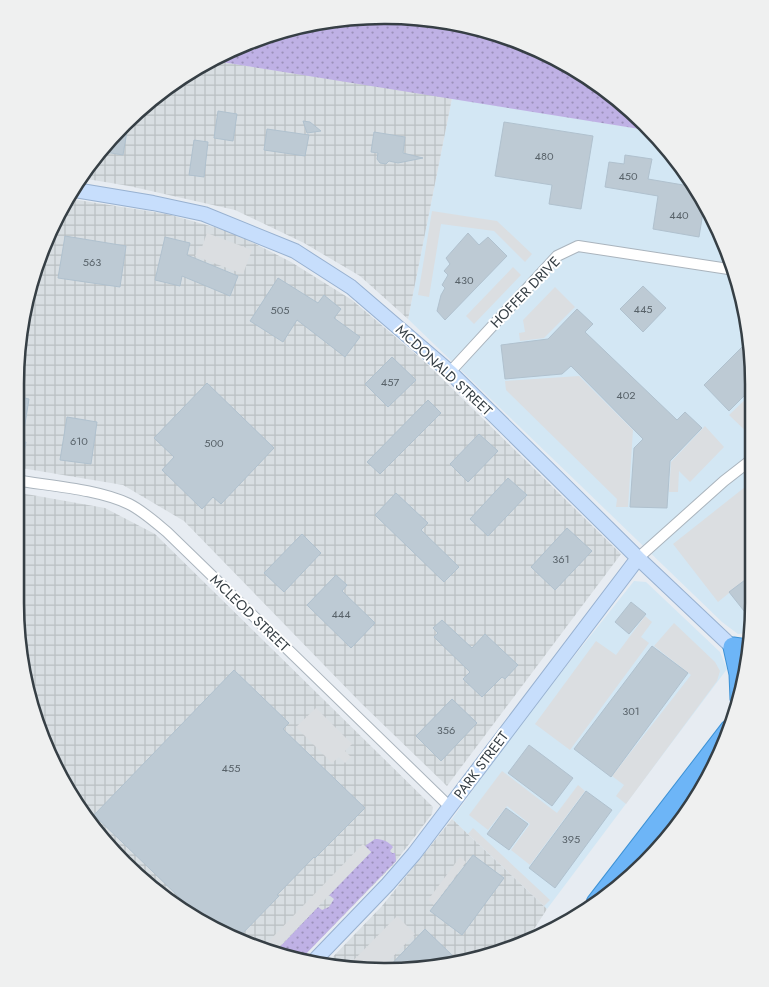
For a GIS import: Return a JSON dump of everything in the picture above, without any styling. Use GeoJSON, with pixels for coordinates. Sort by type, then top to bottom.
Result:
{"type":"FeatureCollection","features":[{"type":"Feature","properties":{"kind":"highway"},"geometry":{"type":"LineString","coordinates":[[739,665],[740,648]]}},
{"type":"Feature","properties":{"kind":"highway"},"geometry":{"type":"LineString","coordinates":[[612,883],[714,750]]}},
{"type":"Feature","properties":{"kind":"main road","name":"MCDONALD STREET"},"geometry":{"type":"LineString","coordinates":[[81,191],[204,214],[295,251],[351,287],[450,372],[638,558],[740,648]]}},
{"type":"Feature","properties":{"kind":"main road","name":"PARK STREET"},"geometry":{"type":"LineString","coordinates":[[317,957],[388,884],[450,807],[638,558]]}},
{"type":"Feature","properties":{"kind":"street","name":"HOFFER DRIVE"},"geometry":{"type":"LineString","coordinates":[[450,372],[557,256],[578,246],[726,269]]}},
{"type":"Feature","properties":{"kind":"street"},"geometry":{"type":"LineString","coordinates":[[638,558],[745,465]]}},
{"type":"Feature","properties":{"kind":"street","name":"MCLEOD STREET"},"geometry":{"type":"LineString","coordinates":[[24,482],[102,495],[129,504],[148,516],[167,532],[450,807]]}},
{"type":"Feature","properties":{"kind":"shaded area"},"geometry":{"type":"Polygon","coordinates":[[[384,24],[432,27],[478,36],[523,51],[544,61],[565,72],[604,98],[640,129],[223,62],[246,51],[291,36],[337,27],[384,24]]]}},
{"type":"Feature","properties":{"kind":"shaded area"},"geometry":{"type":"Polygon","coordinates":[[[223,62],[452,98],[408,319],[360,276],[304,243],[235,210],[129,186],[88,179],[113,147],[147,113],[184,85],[223,62]]]}},
{"type":"Feature","properties":{"kind":"shaded area"},"geometry":{"type":"Polygon","coordinates":[[[452,98],[640,129],[671,165],[697,204],[718,246],[733,291],[738,314],[742,337],[745,384],[743,633],[738,634],[722,622],[408,319],[452,98]]]}},
{"type":"Feature","properties":{"kind":"shaded area"},"geometry":{"type":"Polygon","coordinates":[[[75,200],[167,214],[232,232],[291,262],[352,300],[425,362],[621,554],[447,786],[361,703],[184,521],[123,485],[24,468],[25,361],[31,314],[36,291],[51,246],[75,200]]]}},
{"type":"Feature","properties":{"kind":"shaded area"},"geometry":{"type":"Polygon","coordinates":[[[432,211],[497,221],[532,254],[525,262],[494,231],[441,224],[429,297],[418,295],[432,211]]]}},
{"type":"Feature","properties":{"kind":"shaded area"},"geometry":{"type":"Polygon","coordinates":[[[207,233],[252,250],[243,274],[195,256],[199,247],[202,247],[207,233]]]}},
{"type":"Feature","properties":{"kind":"shaded area"},"geometry":{"type":"Polygon","coordinates":[[[513,267],[521,275],[474,324],[466,316],[513,267]]]}},
{"type":"Feature","properties":{"kind":"shaded area"},"geometry":{"type":"Polygon","coordinates":[[[555,287],[575,307],[544,338],[520,341],[519,333],[525,332],[523,320],[555,287]]]}},
{"type":"Feature","properties":{"kind":"shaded area"},"geometry":{"type":"Polygon","coordinates":[[[579,376],[633,430],[628,507],[616,507],[617,499],[506,390],[505,381],[579,376]]]}},
{"type":"Feature","properties":{"kind":"shaded area"},"geometry":{"type":"Polygon","coordinates":[[[745,400],[745,430],[729,415],[745,400]]]}},
{"type":"Feature","properties":{"kind":"shaded area"},"geometry":{"type":"Polygon","coordinates":[[[705,426],[724,447],[690,482],[679,471],[678,492],[669,492],[671,462],[705,426]]]}},
{"type":"Feature","properties":{"kind":"shaded area"},"geometry":{"type":"Polygon","coordinates":[[[745,487],[745,580],[718,602],[673,544],[745,487]]]}},
{"type":"Feature","properties":{"kind":"shaded area"},"geometry":{"type":"Polygon","coordinates":[[[24,494],[105,508],[155,534],[433,807],[432,814],[393,865],[306,954],[246,936],[204,915],[165,889],[129,858],[98,822],[72,783],[51,741],[36,696],[27,650],[25,626],[24,494]]]}},
{"type":"Feature","properties":{"kind":"shaded area"},"geometry":{"type":"Polygon","coordinates":[[[634,581],[646,582],[720,652],[727,669],[547,909],[452,819],[518,727],[634,581]]]}},
{"type":"Feature","properties":{"kind":"shaded area"},"geometry":{"type":"Polygon","coordinates":[[[645,616],[652,622],[641,637],[649,643],[570,750],[535,724],[596,641],[616,655],[645,616]]]}},
{"type":"Feature","properties":{"kind":"shaded area"},"geometry":{"type":"Polygon","coordinates":[[[674,623],[715,662],[720,671],[717,681],[626,804],[616,796],[624,785],[612,776],[691,675],[654,646],[674,623]]]}},
{"type":"Feature","properties":{"kind":"shaded area"},"geometry":{"type":"Polygon","coordinates":[[[316,708],[352,744],[345,751],[351,757],[345,763],[339,757],[332,763],[296,727],[316,708]]]}},
{"type":"Feature","properties":{"kind":"shaded area"},"geometry":{"type":"Polygon","coordinates":[[[502,771],[557,813],[578,785],[585,791],[530,865],[511,850],[530,824],[507,806],[488,830],[469,815],[502,771]]]}},
{"type":"Feature","properties":{"kind":"shaded area"},"geometry":{"type":"Polygon","coordinates":[[[452,819],[547,909],[532,931],[478,951],[432,960],[408,962],[384,963],[331,959],[382,906],[452,819]]]}},
{"type":"Feature","properties":{"kind":"shaded area"},"geometry":{"type":"Polygon","coordinates":[[[473,828],[550,900],[544,906],[468,834],[473,828]]]}},
{"type":"Feature","properties":{"kind":"shaded area"},"geometry":{"type":"Polygon","coordinates":[[[375,839],[385,841],[393,847],[390,851],[395,853],[396,861],[306,954],[279,947],[318,907],[322,910],[329,907],[334,899],[329,895],[371,852],[365,846],[375,839]]]}},
{"type":"Feature","properties":{"kind":"shaded area"},"geometry":{"type":"Polygon","coordinates":[[[363,844],[371,852],[279,947],[267,943],[363,844]]]}},
{"type":"Feature","properties":{"kind":"shaded area"},"geometry":{"type":"Polygon","coordinates":[[[460,857],[466,862],[434,905],[428,900],[460,857]]]}},
{"type":"Feature","properties":{"kind":"shaded area"},"geometry":{"type":"Polygon","coordinates":[[[397,916],[415,934],[387,963],[353,961],[397,916]]]}},
{"type":"Feature","properties":{"kind":"building"},"geometry":{"type":"Polygon","coordinates":[[[218,111],[237,114],[233,141],[214,138],[218,111]]]}},
{"type":"Feature","properties":{"kind":"building"},"geometry":{"type":"Polygon","coordinates":[[[303,121],[310,122],[321,131],[307,133],[303,121]]]}},
{"type":"Feature","properties":{"kind":"building"},"geometry":{"type":"Polygon","coordinates":[[[504,122],[593,136],[581,209],[549,204],[552,185],[495,176],[504,122]]]}},
{"type":"Feature","properties":{"kind":"building"},"geometry":{"type":"Polygon","coordinates":[[[267,129],[309,135],[305,156],[264,150],[267,129]]]}},
{"type":"Feature","properties":{"kind":"building"},"geometry":{"type":"Polygon","coordinates":[[[127,131],[123,155],[108,153],[127,131]]]}},
{"type":"Feature","properties":{"kind":"building"},"geometry":{"type":"Polygon","coordinates":[[[374,132],[405,137],[403,153],[423,158],[398,163],[389,161],[386,164],[380,163],[377,159],[378,153],[371,152],[374,132]]]}},
{"type":"Feature","properties":{"kind":"building"},"geometry":{"type":"Polygon","coordinates":[[[194,140],[208,142],[204,177],[189,175],[194,140]]]}},
{"type":"Feature","properties":{"kind":"building"},"geometry":{"type":"Polygon","coordinates":[[[625,155],[652,159],[648,179],[685,185],[703,215],[699,237],[653,229],[658,196],[605,187],[609,162],[624,164],[625,155]]]}},
{"type":"Feature","properties":{"kind":"building"},"geometry":{"type":"Polygon","coordinates":[[[468,233],[479,245],[488,237],[507,256],[445,320],[437,311],[445,288],[442,285],[448,275],[444,271],[450,264],[446,258],[468,233]]]}},
{"type":"Feature","properties":{"kind":"building"},"geometry":{"type":"Polygon","coordinates":[[[65,236],[126,246],[120,287],[58,278],[65,236]]]}},
{"type":"Feature","properties":{"kind":"building"},"geometry":{"type":"Polygon","coordinates":[[[165,237],[190,243],[187,255],[238,276],[230,296],[182,276],[180,286],[155,280],[165,237]]]}},
{"type":"Feature","properties":{"kind":"building"},"geometry":{"type":"Polygon","coordinates":[[[278,278],[318,303],[324,295],[341,309],[334,318],[360,337],[345,357],[297,320],[283,342],[250,321],[278,278]]]}},
{"type":"Feature","properties":{"kind":"building"},"geometry":{"type":"Polygon","coordinates":[[[643,286],[666,308],[643,332],[620,309],[643,286]]]}},
{"type":"Feature","properties":{"kind":"building"},"geometry":{"type":"Polygon","coordinates":[[[577,309],[593,324],[585,332],[677,420],[685,412],[702,428],[670,461],[667,508],[630,507],[634,448],[643,439],[571,366],[562,374],[505,379],[501,345],[548,339],[577,309]]]}},
{"type":"Feature","properties":{"kind":"building"},"geometry":{"type":"Polygon","coordinates":[[[743,346],[745,395],[729,411],[704,385],[743,346]]]}},
{"type":"Feature","properties":{"kind":"building"},"geometry":{"type":"Polygon","coordinates":[[[392,357],[416,380],[388,407],[365,384],[392,357]]]}},
{"type":"Feature","properties":{"kind":"building"},"geometry":{"type":"Polygon","coordinates":[[[207,383],[274,448],[221,504],[213,497],[202,509],[162,470],[174,457],[154,438],[207,383]]]}},
{"type":"Feature","properties":{"kind":"building"},"geometry":{"type":"Polygon","coordinates":[[[24,398],[29,399],[24,430],[24,398]]]}},
{"type":"Feature","properties":{"kind":"building"},"geometry":{"type":"Polygon","coordinates":[[[428,400],[441,413],[380,474],[367,462],[428,400]]]}},
{"type":"Feature","properties":{"kind":"building"},"geometry":{"type":"Polygon","coordinates":[[[67,417],[97,422],[91,464],[60,460],[67,417]]]}},
{"type":"Feature","properties":{"kind":"building"},"geometry":{"type":"Polygon","coordinates":[[[479,434],[498,451],[468,482],[450,464],[479,434]]]}},
{"type":"Feature","properties":{"kind":"building"},"geometry":{"type":"Polygon","coordinates":[[[508,478],[527,495],[488,536],[470,519],[508,478]]]}},
{"type":"Feature","properties":{"kind":"building"},"geometry":{"type":"Polygon","coordinates":[[[396,493],[428,523],[421,530],[459,567],[444,582],[375,515],[396,493]]]}},
{"type":"Feature","properties":{"kind":"building"},"geometry":{"type":"Polygon","coordinates":[[[567,528],[592,551],[555,590],[531,567],[567,528]]]}},
{"type":"Feature","properties":{"kind":"building"},"geometry":{"type":"Polygon","coordinates":[[[302,534],[321,553],[284,592],[264,573],[302,534]]]}},
{"type":"Feature","properties":{"kind":"building"},"geometry":{"type":"Polygon","coordinates":[[[336,575],[347,585],[342,591],[375,623],[351,648],[307,605],[336,575]]]}},
{"type":"Feature","properties":{"kind":"building"},"geometry":{"type":"Polygon","coordinates":[[[745,580],[745,612],[729,592],[745,580]]]}},
{"type":"Feature","properties":{"kind":"building"},"geometry":{"type":"Polygon","coordinates":[[[631,602],[646,614],[629,634],[615,622],[631,602]]]}},
{"type":"Feature","properties":{"kind":"building"},"geometry":{"type":"Polygon","coordinates":[[[442,620],[472,648],[485,634],[518,665],[505,679],[502,677],[482,697],[463,679],[470,672],[434,637],[438,633],[433,628],[442,620]]]}},
{"type":"Feature","properties":{"kind":"building"},"geometry":{"type":"Polygon","coordinates":[[[652,646],[688,673],[611,777],[574,749],[652,646]]]}},
{"type":"Feature","properties":{"kind":"building"},"geometry":{"type":"Polygon","coordinates":[[[234,670],[289,723],[283,729],[365,808],[314,857],[242,934],[204,915],[184,902],[94,815],[234,670]]]}},
{"type":"Feature","properties":{"kind":"building"},"geometry":{"type":"Polygon","coordinates":[[[452,699],[477,723],[441,761],[416,736],[452,699]]]}},
{"type":"Feature","properties":{"kind":"building"},"geometry":{"type":"Polygon","coordinates":[[[529,745],[573,778],[552,806],[508,773],[529,745]]]}},
{"type":"Feature","properties":{"kind":"building"},"geometry":{"type":"Polygon","coordinates":[[[586,791],[612,810],[555,888],[529,868],[586,791]]]}},
{"type":"Feature","properties":{"kind":"building"},"geometry":{"type":"Polygon","coordinates":[[[506,808],[528,824],[509,850],[487,834],[506,808]]]}},
{"type":"Feature","properties":{"kind":"building"},"geometry":{"type":"Polygon","coordinates":[[[473,855],[504,878],[462,935],[430,911],[473,855]]]}},
{"type":"Feature","properties":{"kind":"building"},"geometry":{"type":"Polygon","coordinates":[[[425,929],[453,956],[432,960],[393,963],[425,929]]]}}]}
